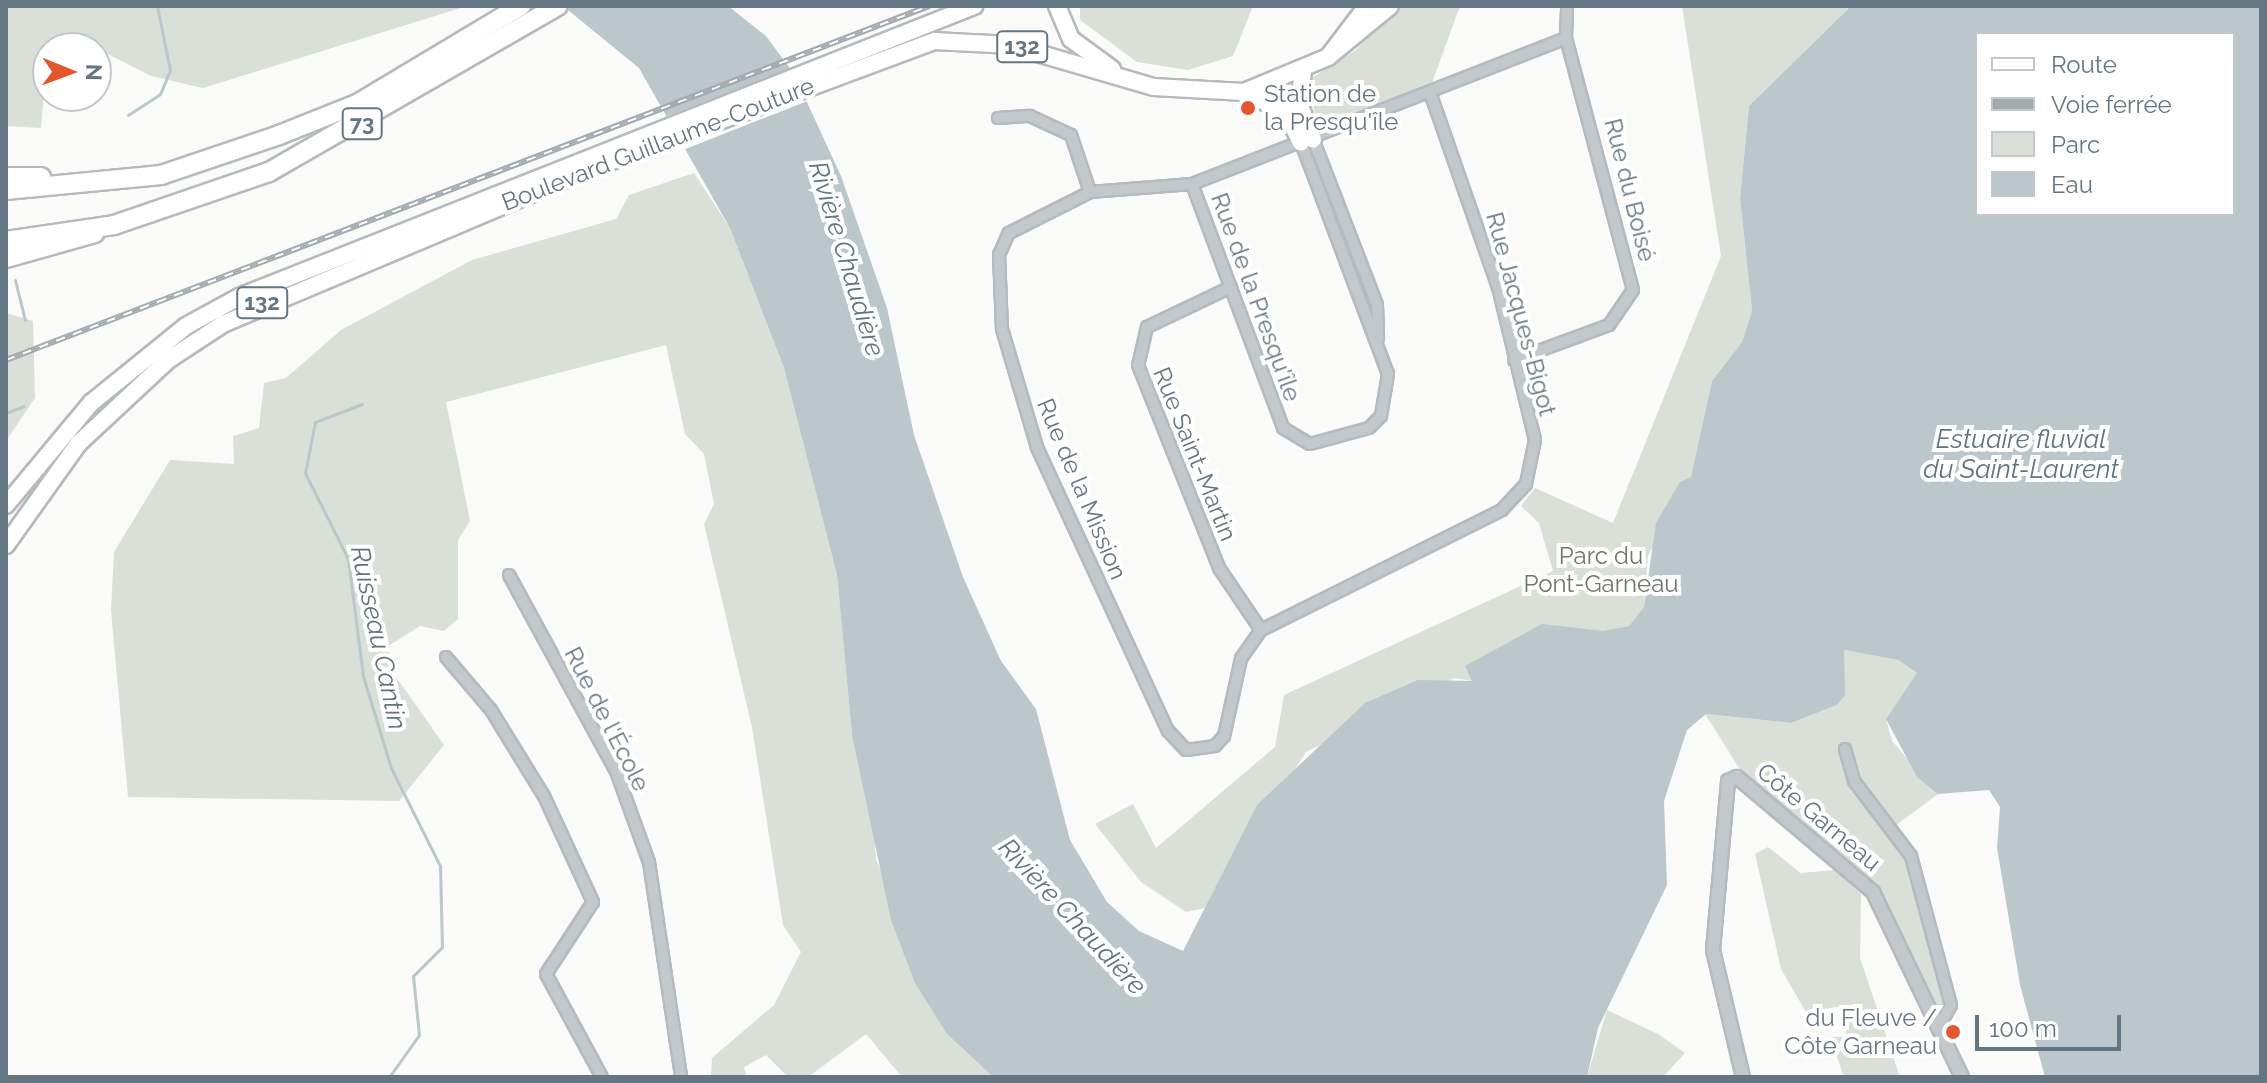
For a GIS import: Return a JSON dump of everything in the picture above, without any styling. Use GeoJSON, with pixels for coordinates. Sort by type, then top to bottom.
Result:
{"type":"FeatureCollection","features":[{"type":"Feature","properties":{"kind":"highway","name":"73"},"geometry":{"type":"LineString","coordinates":[[6,241],[114,225],[269,172],[472,48],[521,6]]}},
{"type":"Feature","properties":{"kind":"highway","name":"73"},"geometry":{"type":"LineString","coordinates":[[6,190],[121,182],[198,160],[357,104],[558,6]]}},
{"type":"Feature","properties":{"kind":"highway"},"geometry":{"type":"LineString","coordinates":[[6,177],[198,160]]}},
{"type":"Feature","properties":{"kind":"highway"},"geometry":{"type":"LineString","coordinates":[[6,258],[69,245],[114,225]]}},
{"type":"Feature","properties":{"kind":"main road","name":"Boulevard Guillaume-Couture"},"geometry":{"type":"LineString","coordinates":[[6,505],[91,403],[186,326],[278,279],[911,38],[974,6]]}},
{"type":"Feature","properties":{"kind":"main road"},"geometry":{"type":"LineString","coordinates":[[1057,6],[1071,39],[1126,79]]}},
{"type":"Feature","properties":{"kind":"main road","name":"132"},"geometry":{"type":"LineString","coordinates":[[1328,57],[1367,6]]}},
{"type":"Feature","properties":{"kind":"main road","name":"Boulevard Guillaume-Couture"},"geometry":{"type":"LineString","coordinates":[[911,38],[1010,45],[1126,79],[1184,92],[1244,92],[1303,71],[1328,57],[1390,6]]}},
{"type":"Feature","properties":{"kind":"main road"},"geometry":{"type":"LineString","coordinates":[[1303,71],[1299,103],[1307,141]]}},
{"type":"Feature","properties":{"kind":"main road"},"geometry":{"type":"LineString","coordinates":[[1244,92],[1286,112],[1307,141]]}},
{"type":"Feature","properties":{"kind":"main road","name":"Boulevard Guillaume-Couture"},"geometry":{"type":"LineString","coordinates":[[6,545],[88,434],[168,360],[223,324],[591,162]]}},
{"type":"Feature","properties":{"kind":"street","name":"Rue du Boisé"},"geometry":{"type":"LineString","coordinates":[[1514,360],[1609,325],[1633,290],[1566,38],[1567,6]]}},
{"type":"Feature","properties":{"kind":"street","name":"Rue de la Mission"},"geometry":{"type":"LineString","coordinates":[[1261,630],[1241,659],[1224,736],[1215,746],[1186,750],[1168,731],[1037,447],[1002,329],[999,255],[1023,221],[1090,192],[1192,184],[1431,95],[1566,38]]}},
{"type":"Feature","properties":{"kind":"street","name":"Rue Jacques-Bigot"},"geometry":{"type":"LineString","coordinates":[[1261,630],[1517,497],[1535,440],[1482,233],[1431,95]]}},
{"type":"Feature","properties":{"kind":"street"},"geometry":{"type":"LineString","coordinates":[[998,118],[1030,116],[1071,135],[1090,192]]}},
{"type":"Feature","properties":{"kind":"street","name":"Rue de la Presqu'île"},"geometry":{"type":"LineString","coordinates":[[1192,184],[1283,428],[1299,441],[1322,444],[1369,428],[1381,416],[1388,374],[1378,340],[1377,305],[1307,141]]}},
{"type":"Feature","properties":{"kind":"street","name":"Rue Saint-Martin"},"geometry":{"type":"LineString","coordinates":[[1231,287],[1147,327],[1138,365],[1219,568],[1261,630]]}},
{"type":"Feature","properties":{"kind":"street","name":"Rue de l'École"},"geometry":{"type":"LineString","coordinates":[[509,575],[616,771],[645,848],[681,1077]]}},
{"type":"Feature","properties":{"kind":"street"},"geometry":{"type":"LineString","coordinates":[[446,657],[491,710],[544,796],[593,902],[546,974],[602,1077]]}},
{"type":"Feature","properties":{"kind":"street"},"geometry":{"type":"LineString","coordinates":[[1845,749],[1854,781],[1911,856],[1951,1005],[1941,1023]]}},
{"type":"Feature","properties":{"kind":"street","name":"Côte Garneau"},"geometry":{"type":"LineString","coordinates":[[1743,1077],[1713,950],[1732,778],[1748,782],[1873,892],[1941,1023],[1962,1077]]}},
{"type":"Feature","properties":{"kind":"green space"},"geometry":{"type":"Polygon","coordinates":[[[6,6],[467,6],[203,88],[151,76],[112,56],[112,32],[32,32],[32,112],[42,112],[41,128],[6,126],[6,6]]]}},
{"type":"Feature","properties":{"kind":"green space"},"geometry":{"type":"Polygon","coordinates":[[[1080,6],[1253,6],[1233,56],[1188,70],[1137,62],[1080,20],[1080,6]]]}},
{"type":"Feature","properties":{"kind":"green space"},"geometry":{"type":"Polygon","coordinates":[[[1393,6],[1460,6],[1432,83],[1318,126],[1307,81],[1356,50],[1393,6]]]}},
{"type":"Feature","properties":{"kind":"green space","name":"Parc du Pont-Garneau"},"geometry":{"type":"Polygon","coordinates":[[[1682,6],[1851,6],[1749,106],[1740,198],[1752,311],[1742,342],[1712,381],[1691,478],[1648,556],[1644,607],[1629,626],[1465,666],[1473,681],[1454,678],[1306,752],[1286,783],[1257,806],[1205,908],[1186,912],[1141,882],[1095,824],[1133,804],[1156,848],[1275,747],[1284,695],[1553,571],[1539,523],[1521,506],[1535,488],[1613,523],[1721,256],[1682,6]]]}},
{"type":"Feature","properties":{"kind":"green space"},"geometry":{"type":"Polygon","coordinates":[[[694,173],[730,228],[784,368],[837,575],[852,735],[872,804],[876,859],[947,1034],[993,1077],[902,1077],[866,1034],[808,1077],[788,1077],[766,1055],[744,1067],[747,1077],[711,1077],[712,1058],[774,1005],[801,952],[783,925],[752,727],[704,524],[714,504],[704,454],[685,434],[666,345],[446,402],[470,521],[458,540],[458,619],[444,631],[420,626],[390,645],[389,667],[444,745],[399,801],[128,797],[111,610],[114,552],[170,460],[234,464],[233,436],[259,428],[264,383],[286,378],[341,330],[472,260],[616,219],[629,195],[694,173]]]}},
{"type":"Feature","properties":{"kind":"green space"},"geometry":{"type":"Polygon","coordinates":[[[6,313],[33,321],[35,398],[6,441],[6,313]]]}},
{"type":"Feature","properties":{"kind":"green space"},"geometry":{"type":"Polygon","coordinates":[[[1844,650],[1898,660],[1918,674],[1886,719],[1892,741],[1938,794],[1895,826],[1911,856],[1951,1005],[1941,1023],[1873,892],[1748,782],[1705,714],[1791,723],[1837,705],[1844,650]]]}},
{"type":"Feature","properties":{"kind":"green space"},"geometry":{"type":"Polygon","coordinates":[[[1768,847],[1801,873],[1835,870],[1861,894],[1860,958],[1900,1077],[1844,1077],[1830,1037],[1847,1037],[1842,1006],[1806,1012],[1781,969],[1755,854],[1768,847]]]}},
{"type":"Feature","properties":{"kind":"green space"},"geometry":{"type":"Polygon","coordinates":[[[1607,1010],[1658,1034],[1685,1053],[1663,1077],[1587,1077],[1607,1010]]]}},
{"type":"Feature","properties":{"kind":"water"},"geometry":{"type":"Polygon","coordinates":[[[563,6],[728,6],[766,36],[794,74],[841,176],[887,308],[914,435],[963,577],[1001,661],[1036,709],[1070,840],[1107,902],[1139,931],[1183,951],[1257,805],[1365,703],[1418,680],[1472,681],[1465,666],[1542,624],[1603,631],[1629,626],[1644,607],[1656,523],[1680,482],[1691,477],[1712,381],[1742,342],[1752,311],[1740,198],[1749,106],[1851,6],[2261,6],[2261,1077],[2045,1077],[2020,985],[1997,848],[2000,807],[1989,790],[1938,794],[1917,777],[1886,719],[1917,673],[1898,660],[1844,650],[1845,695],[1837,705],[1791,723],[1706,714],[1687,730],[1664,801],[1667,885],[1598,1028],[1587,1077],[993,1077],[947,1034],[915,983],[891,920],[852,735],[837,575],[784,368],[730,228],[639,68],[563,6]]]}},
{"type":"Feature","properties":{"kind":"pier"},"geometry":{"type":"Polygon","coordinates":[[[794,67],[810,100],[683,150],[665,117],[794,67]]]}},
{"type":"Feature","properties":{"kind":"waterway"},"geometry":{"type":"LineString","coordinates":[[128,115],[160,94],[170,70],[157,6]]}},
{"type":"Feature","properties":{"kind":"waterway"},"geometry":{"type":"LineString","coordinates":[[15,280],[25,320]]}},
{"type":"Feature","properties":{"kind":"waterway","name":"Ruisseau Cantin"},"geometry":{"type":"LineString","coordinates":[[362,404],[315,422],[305,473],[348,559],[363,676],[391,768],[440,866],[442,947],[413,976],[419,1035],[389,1077]]}},
{"type":"Feature","properties":{"kind":"waterway"},"geometry":{"type":"LineString","coordinates":[[6,413],[24,406]]}},
{"type":"Feature","properties":{"kind":"railway"},"geometry":{"type":"LineString","coordinates":[[6,360],[929,6]]}},
{"type":"Feature","properties":{"kind":"place","name":"Station de la Presqu'île"},"geometry":{"type":"Point","coordinates":[1248,108]}},
{"type":"Feature","properties":{"kind":"place","name":"du Fleuve / Côte Garneau"},"geometry":{"type":"Point","coordinates":[1953,1032]}},
{"type":"Feature","properties":{"kind":"water label","name":"Rivière Chaudière"},"geometry":{"type":"Point","coordinates":[846,259]}},
{"type":"Feature","properties":{"kind":"water label","name":"Estuaire fluvial du Saint-Laurent"},"geometry":{"type":"Point","coordinates":[2021,455]}},
{"type":"Feature","properties":{"kind":"water label","name":"Rivière Chaudière"},"geometry":{"type":"Point","coordinates":[1072,917]}}]}
